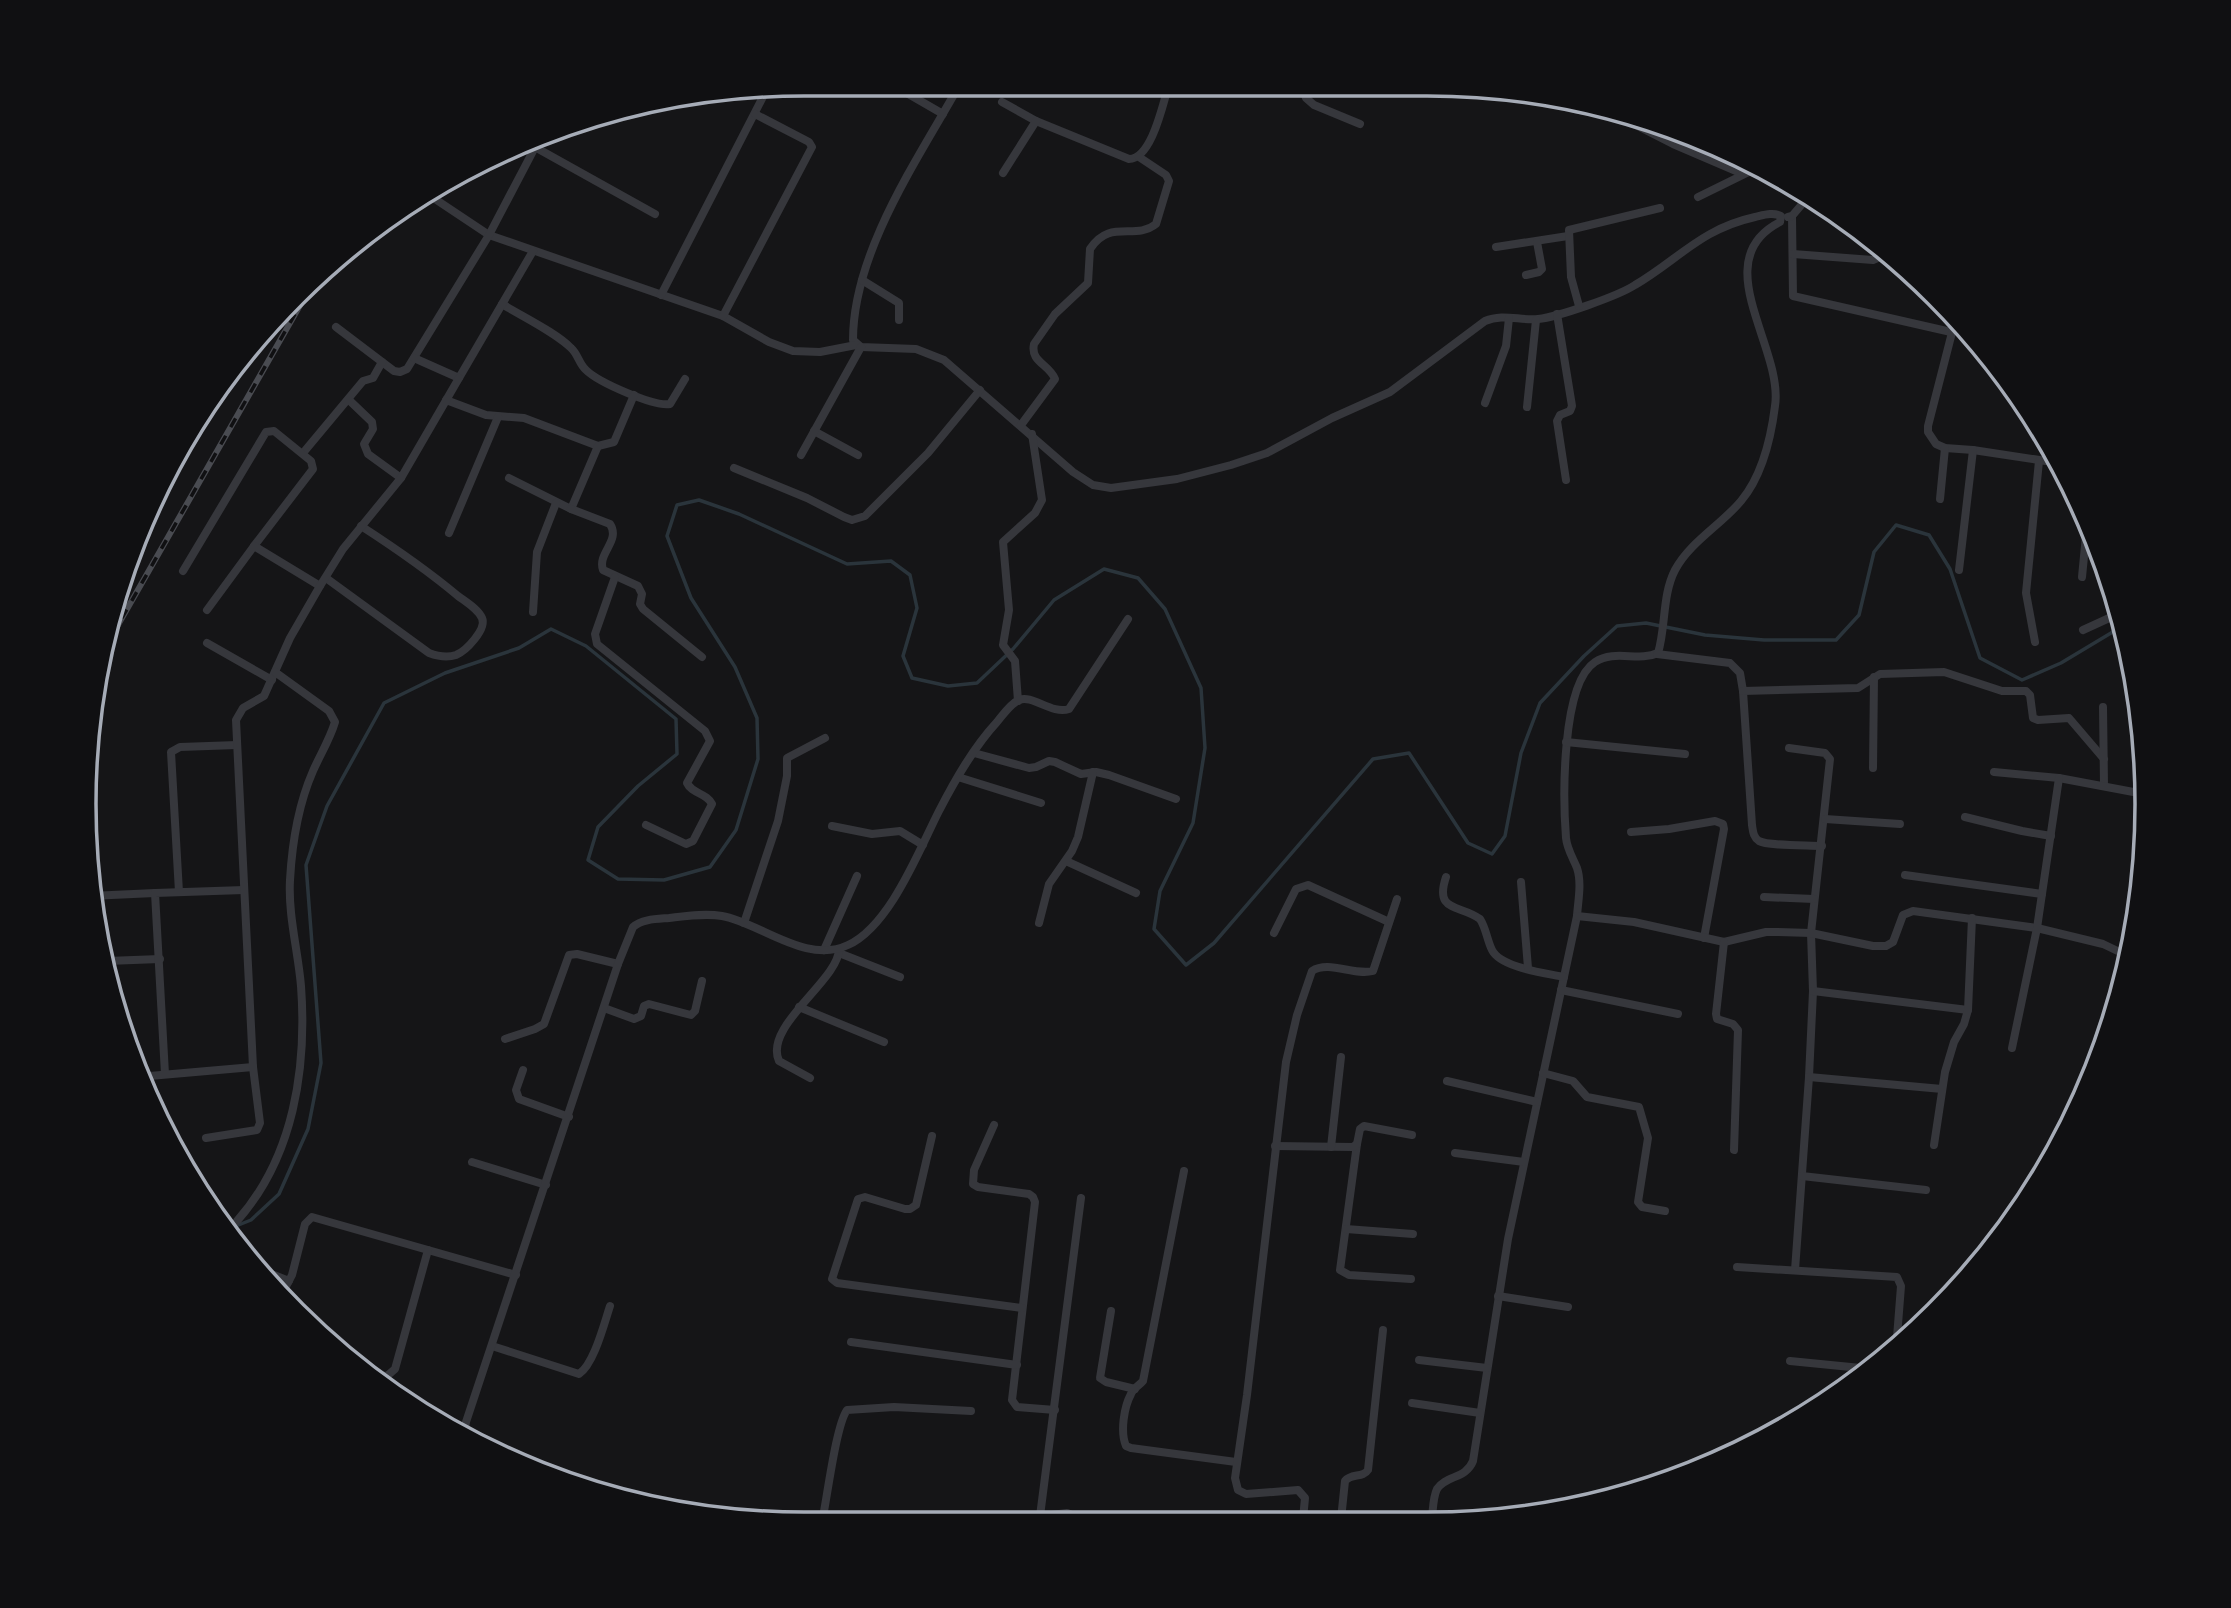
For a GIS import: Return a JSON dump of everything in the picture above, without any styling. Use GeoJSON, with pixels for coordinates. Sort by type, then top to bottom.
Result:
{"type":"FeatureCollection","features":[{"type":"Feature","properties":{"kind":"street"},"geometry":{"type":"LineString","coordinates":[[912,96],[943,114]]}},
{"type":"Feature","properties":{"kind":"street"},"geometry":{"type":"LineString","coordinates":[[858,346],[853,337],[862,280],[874,244],[953,96]]}},
{"type":"Feature","properties":{"kind":"street"},"geometry":{"type":"LineString","coordinates":[[1139,157],[1151,138],[1165,96]]}},
{"type":"Feature","properties":{"kind":"street"},"geometry":{"type":"LineString","coordinates":[[1306,96],[1309,102],[1360,124]]}},
{"type":"Feature","properties":{"kind":"street"},"geometry":{"type":"LineString","coordinates":[[661,295],[763,98]]}},
{"type":"Feature","properties":{"kind":"street"},"geometry":{"type":"LineString","coordinates":[[1002,102],[1036,121],[1129,159],[1139,157],[1166,175],[1169,181],[1156,224],[1148,229],[1106,233],[1090,249],[1088,283],[1055,314],[1034,344],[1035,358],[1055,379],[1021,425]]}},
{"type":"Feature","properties":{"kind":"street"},"geometry":{"type":"LineString","coordinates":[[723,316],[812,147],[809,142],[755,114]]}},
{"type":"Feature","properties":{"kind":"street"},"geometry":{"type":"LineString","coordinates":[[1003,173],[1036,121]]}},
{"type":"Feature","properties":{"kind":"street"},"geometry":{"type":"LineString","coordinates":[[1652,133],[1743,174]]}},
{"type":"Feature","properties":{"kind":"street"},"geometry":{"type":"LineString","coordinates":[[536,149],[655,214]]}},
{"type":"Feature","properties":{"kind":"street"},"geometry":{"type":"LineString","coordinates":[[336,327],[394,371],[407,369],[489,235],[534,150]]}},
{"type":"Feature","properties":{"kind":"street"},"geometry":{"type":"LineString","coordinates":[[1698,197],[1746,172]]}},
{"type":"Feature","properties":{"kind":"street"},"geometry":{"type":"LineString","coordinates":[[436,200],[489,235],[723,316],[769,342],[793,351],[820,352],[858,346],[916,349],[936,356],[956,369],[1032,433],[1073,472],[1099,487],[1129,487],[1177,480],[1267,453],[1332,418],[1390,392],[1485,321],[1499,317],[1536,320],[1557,314],[1634,286],[1698,239],[1729,225],[1774,214],[1782,219]]}},
{"type":"Feature","properties":{"kind":"street"},"geometry":{"type":"LineString","coordinates":[[1657,654],[1662,620],[1675,570],[1693,548],[1741,501],[1762,464],[1777,389],[1776,377],[1758,328],[1749,289],[1748,261],[1755,241],[1762,232],[1782,219],[1793,216],[1802,205]]}},
{"type":"Feature","properties":{"kind":"street"},"geometry":{"type":"LineString","coordinates":[[1579,306],[1571,276],[1568,231],[1660,208]]}},
{"type":"Feature","properties":{"kind":"street"},"geometry":{"type":"LineString","coordinates":[[1793,216],[1792,292],[1795,297],[1951,332],[1928,426],[1928,432],[1936,444],[1945,449],[1973,450],[2046,462]]}},
{"type":"Feature","properties":{"kind":"street"},"geometry":{"type":"LineString","coordinates":[[1496,247],[1568,236]]}},
{"type":"Feature","properties":{"kind":"street"},"geometry":{"type":"LineString","coordinates":[[1526,275],[1542,269],[1537,242]]}},
{"type":"Feature","properties":{"kind":"street"},"geometry":{"type":"LineString","coordinates":[[206,1138],[253,1131],[259,1127],[253,1067],[236,720],[239,712],[262,698],[290,638],[343,549],[401,478],[533,251]]}},
{"type":"Feature","properties":{"kind":"street"},"geometry":{"type":"LineString","coordinates":[[1793,254],[1877,258]]}},
{"type":"Feature","properties":{"kind":"street"},"geometry":{"type":"LineString","coordinates":[[862,280],[899,303],[899,320]]}},
{"type":"Feature","properties":{"kind":"street"},"geometry":{"type":"LineString","coordinates":[[502,304],[572,348],[584,369],[591,375],[634,395],[660,404],[670,404],[685,379]]}},
{"type":"Feature","properties":{"kind":"street"},"geometry":{"type":"LineString","coordinates":[[1557,314],[1572,406],[1570,411],[1560,415],[1557,421],[1566,480]]}},
{"type":"Feature","properties":{"kind":"street"},"geometry":{"type":"LineString","coordinates":[[1485,403],[1506,346],[1509,318]]}},
{"type":"Feature","properties":{"kind":"street"},"geometry":{"type":"LineString","coordinates":[[1527,407],[1536,320]]}},
{"type":"Feature","properties":{"kind":"street"},"geometry":{"type":"LineString","coordinates":[[801,455],[858,346]]}},
{"type":"Feature","properties":{"kind":"street"},"geometry":{"type":"LineString","coordinates":[[414,358],[459,378]]}},
{"type":"Feature","properties":{"kind":"street"},"geometry":{"type":"LineString","coordinates":[[303,453],[366,379],[373,378],[383,362]]}},
{"type":"Feature","properties":{"kind":"street"},"geometry":{"type":"LineString","coordinates":[[734,468],[807,498],[844,517],[858,519],[865,516],[928,453],[980,390]]}},
{"type":"Feature","properties":{"kind":"street"},"geometry":{"type":"LineString","coordinates":[[446,400],[486,415],[524,418],[598,446],[614,442],[634,395]]}},
{"type":"Feature","properties":{"kind":"street"},"geometry":{"type":"LineString","coordinates":[[349,400],[372,422],[373,429],[364,444],[365,449],[401,478]]}},
{"type":"Feature","properties":{"kind":"street"},"geometry":{"type":"LineString","coordinates":[[449,533],[498,416]]}},
{"type":"Feature","properties":{"kind":"street"},"geometry":{"type":"LineString","coordinates":[[183,571],[266,432],[274,430],[303,453],[313,465],[311,474],[207,610]]}},
{"type":"Feature","properties":{"kind":"street"},"geometry":{"type":"LineString","coordinates":[[814,431],[858,455]]}},
{"type":"Feature","properties":{"kind":"street"},"geometry":{"type":"LineString","coordinates":[[1018,701],[1016,661],[1003,645],[1009,610],[1003,542],[1035,513],[1042,500],[1032,433]]}},
{"type":"Feature","properties":{"kind":"street"},"geometry":{"type":"LineString","coordinates":[[571,509],[598,446]]}},
{"type":"Feature","properties":{"kind":"street"},"geometry":{"type":"LineString","coordinates":[[1940,499],[1945,449]]}},
{"type":"Feature","properties":{"kind":"street"},"geometry":{"type":"LineString","coordinates":[[1959,570],[1973,450]]}},
{"type":"Feature","properties":{"kind":"street"},"geometry":{"type":"LineString","coordinates":[[2035,642],[2026,593],[2039,461]]}},
{"type":"Feature","properties":{"kind":"street"},"geometry":{"type":"LineString","coordinates":[[509,478],[556,503],[610,524],[613,537],[601,566],[606,572],[640,588],[640,604],[643,609],[702,657]]}},
{"type":"Feature","properties":{"kind":"street"},"geometry":{"type":"LineString","coordinates":[[533,612],[537,552],[556,503]]}},
{"type":"Feature","properties":{"kind":"street"},"geometry":{"type":"LineString","coordinates":[[254,546],[323,582],[429,653],[436,656],[455,655],[463,650],[482,628],[484,622],[481,616],[420,565],[361,526]]}},
{"type":"Feature","properties":{"kind":"street"},"geometry":{"type":"LineString","coordinates":[[2082,577],[2087,550]]}},
{"type":"Feature","properties":{"kind":"street"},"geometry":{"type":"LineString","coordinates":[[615,576],[595,634],[597,644],[705,731],[710,741],[687,783],[689,788],[710,798],[712,804],[693,841],[686,844],[646,825]]}},
{"type":"Feature","properties":{"kind":"street"},"geometry":{"type":"LineString","coordinates":[[2083,630],[2110,618]]}},
{"type":"Feature","properties":{"kind":"street"},"geometry":{"type":"LineString","coordinates":[[810,1078],[779,1061],[779,1042],[799,1007],[836,963],[839,951],[857,939],[878,918],[899,890],[958,777],[986,734],[1018,701],[1026,698],[1059,711],[1069,709],[1128,619]]}},
{"type":"Feature","properties":{"kind":"street"},"geometry":{"type":"LineString","coordinates":[[207,643],[273,676],[329,711],[335,722],[303,799],[290,878],[301,987],[302,1045],[295,1102],[274,1165],[259,1193],[237,1221]]}},
{"type":"Feature","properties":{"kind":"street"},"geometry":{"type":"LineString","coordinates":[[1433,1512],[1439,1487],[1464,1474],[1471,1466],[1498,1296],[1577,916],[1579,878],[1566,840],[1564,770],[1566,742],[1578,684],[1588,667],[1613,655],[1657,654],[1730,663],[1740,673],[1744,691],[1752,825],[1755,836],[1759,841],[1768,843],[1822,846]]}},
{"type":"Feature","properties":{"kind":"street"},"geometry":{"type":"LineString","coordinates":[[1744,691],[1858,688],[1880,674],[1944,673],[2002,691],[2026,691],[2030,695],[2034,718],[2069,718],[2104,759]]}},
{"type":"Feature","properties":{"kind":"street"},"geometry":{"type":"LineString","coordinates":[[1873,768],[1874,677]]}},
{"type":"Feature","properties":{"kind":"street"},"geometry":{"type":"LineString","coordinates":[[2103,706],[2104,785]]}},
{"type":"Feature","properties":{"kind":"street"},"geometry":{"type":"LineString","coordinates":[[744,923],[778,821],[787,776],[787,758],[825,738]]}},
{"type":"Feature","properties":{"kind":"street"},"geometry":{"type":"LineString","coordinates":[[1566,742],[1685,754]]}},
{"type":"Feature","properties":{"kind":"street"},"geometry":{"type":"LineString","coordinates":[[179,892],[171,752],[180,747],[237,744]]}},
{"type":"Feature","properties":{"kind":"street"},"geometry":{"type":"LineString","coordinates":[[1789,748],[1825,753],[1830,757],[1811,933],[1813,991],[1810,1077],[1795,1270]]}},
{"type":"Feature","properties":{"kind":"street"},"geometry":{"type":"LineString","coordinates":[[974,753],[1030,768],[1049,761],[1081,774],[1093,772],[1109,775],[1176,799]]}},
{"type":"Feature","properties":{"kind":"street"},"geometry":{"type":"LineString","coordinates":[[1039,923],[1049,884],[1066,861],[1078,837],[1093,772]]}},
{"type":"Feature","properties":{"kind":"street"},"geometry":{"type":"LineString","coordinates":[[1994,772],[2059,778],[2134,792]]}},
{"type":"Feature","properties":{"kind":"street"},"geometry":{"type":"LineString","coordinates":[[958,777],[1041,803]]}},
{"type":"Feature","properties":{"kind":"street"},"geometry":{"type":"LineString","coordinates":[[2012,1048],[2037,928],[2059,778]]}},
{"type":"Feature","properties":{"kind":"street"},"geometry":{"type":"LineString","coordinates":[[1965,817],[2051,836]]}},
{"type":"Feature","properties":{"kind":"street"},"geometry":{"type":"LineString","coordinates":[[1825,819],[1900,824]]}},
{"type":"Feature","properties":{"kind":"street"},"geometry":{"type":"LineString","coordinates":[[1631,832],[1715,821],[1723,824],[1704,938]]}},
{"type":"Feature","properties":{"kind":"street"},"geometry":{"type":"LineString","coordinates":[[832,826],[873,834],[900,831],[923,845]]}},
{"type":"Feature","properties":{"kind":"street"},"geometry":{"type":"LineString","coordinates":[[1066,861],[1136,893]]}},
{"type":"Feature","properties":{"kind":"street"},"geometry":{"type":"LineString","coordinates":[[1905,874],[2042,894]]}},
{"type":"Feature","properties":{"kind":"street"},"geometry":{"type":"LineString","coordinates":[[824,950],[856,876]]}},
{"type":"Feature","properties":{"kind":"street"},"geometry":{"type":"LineString","coordinates":[[1446,877],[1442,895],[1447,903],[1480,919],[1492,950],[1500,960],[1564,977]]}},
{"type":"Feature","properties":{"kind":"street"},"geometry":{"type":"LineString","coordinates":[[1521,882],[1528,968]]}},
{"type":"Feature","properties":{"kind":"street"},"geometry":{"type":"LineString","coordinates":[[1274,933],[1296,889],[1303,885],[1389,922]]}},
{"type":"Feature","properties":{"kind":"street"},"geometry":{"type":"LineString","coordinates":[[102,895],[244,891]]}},
{"type":"Feature","properties":{"kind":"street"},"geometry":{"type":"LineString","coordinates":[[155,893],[165,1074]]}},
{"type":"Feature","properties":{"kind":"street"},"geometry":{"type":"LineString","coordinates":[[1764,897],[1814,899]]}},
{"type":"Feature","properties":{"kind":"street"},"geometry":{"type":"LineString","coordinates":[[1304,1512],[1305,1498],[1298,1490],[1252,1494],[1238,1490],[1235,1478],[1286,1062],[1297,1015],[1311,974],[1321,967],[1371,972],[1397,900]]}},
{"type":"Feature","properties":{"kind":"street"},"geometry":{"type":"LineString","coordinates":[[1577,916],[1634,922],[1724,942],[1766,932],[1811,933],[1873,946],[1886,946],[1896,938],[1901,919],[1908,912],[2037,928],[2103,944],[2119,952]]}},
{"type":"Feature","properties":{"kind":"street"},"geometry":{"type":"LineString","coordinates":[[466,1426],[618,964],[630,931],[637,923],[714,915],[744,923],[803,946],[839,951],[900,977]]}},
{"type":"Feature","properties":{"kind":"street"},"geometry":{"type":"LineString","coordinates":[[1934,1145],[1942,1089],[1954,1041],[1964,1024],[1968,1010],[1972,918]]}},
{"type":"Feature","properties":{"kind":"street"},"geometry":{"type":"LineString","coordinates":[[1724,942],[1716,1014],[1717,1019],[1733,1024],[1738,1030],[1734,1150]]}},
{"type":"Feature","properties":{"kind":"street"},"geometry":{"type":"LineString","coordinates":[[505,1039],[535,1030],[544,1024],[569,955],[577,954],[618,964]]}},
{"type":"Feature","properties":{"kind":"street"},"geometry":{"type":"LineString","coordinates":[[114,961],[160,959]]}},
{"type":"Feature","properties":{"kind":"street"},"geometry":{"type":"LineString","coordinates":[[604,1008],[634,1019],[641,1016],[644,1006],[649,1004],[691,1015],[695,1011],[702,981]]}},
{"type":"Feature","properties":{"kind":"street"},"geometry":{"type":"LineString","coordinates":[[1561,990],[1678,1014]]}},
{"type":"Feature","properties":{"kind":"street"},"geometry":{"type":"LineString","coordinates":[[1813,991],[1968,1010]]}},
{"type":"Feature","properties":{"kind":"street"},"geometry":{"type":"LineString","coordinates":[[799,1007],[884,1042]]}},
{"type":"Feature","properties":{"kind":"street"},"geometry":{"type":"LineString","coordinates":[[1331,1147],[1341,1057]]}},
{"type":"Feature","properties":{"kind":"street"},"geometry":{"type":"LineString","coordinates":[[150,1076],[253,1067]]}},
{"type":"Feature","properties":{"kind":"street"},"geometry":{"type":"LineString","coordinates":[[523,1070],[516,1090],[519,1099],[569,1117]]}},
{"type":"Feature","properties":{"kind":"street"},"geometry":{"type":"LineString","coordinates":[[1543,1073],[1573,1081],[1587,1097],[1639,1107],[1648,1138],[1638,1202],[1642,1207],[1665,1212]]}},
{"type":"Feature","properties":{"kind":"street"},"geometry":{"type":"LineString","coordinates":[[1810,1077],[1942,1089]]}},
{"type":"Feature","properties":{"kind":"street"},"geometry":{"type":"LineString","coordinates":[[1447,1081],[1537,1102]]}},
{"type":"Feature","properties":{"kind":"street"},"geometry":{"type":"LineString","coordinates":[[994,1125],[974,1170],[973,1184],[1029,1194],[1034,1199],[1012,1398],[1015,1406],[1055,1410]]}},
{"type":"Feature","properties":{"kind":"street"},"geometry":{"type":"LineString","coordinates":[[1411,1279],[1349,1275],[1341,1272],[1360,1129],[1364,1126],[1412,1135]]}},
{"type":"Feature","properties":{"kind":"street"},"geometry":{"type":"LineString","coordinates":[[932,1136],[916,1205],[905,1209],[865,1197],[858,1199],[832,1279],[837,1283],[1022,1308]]}},
{"type":"Feature","properties":{"kind":"street"},"geometry":{"type":"LineString","coordinates":[[1275,1146],[1353,1147],[1357,1144]]}},
{"type":"Feature","properties":{"kind":"street"},"geometry":{"type":"LineString","coordinates":[[1455,1153],[1524,1162]]}},
{"type":"Feature","properties":{"kind":"street"},"geometry":{"type":"LineString","coordinates":[[472,1162],[546,1185]]}},
{"type":"Feature","properties":{"kind":"street"},"geometry":{"type":"LineString","coordinates":[[1184,1171],[1143,1381],[1130,1394],[1123,1439],[1127,1447],[1236,1461]]}},
{"type":"Feature","properties":{"kind":"street"},"geometry":{"type":"LineString","coordinates":[[1802,1176],[1926,1189]]}},
{"type":"Feature","properties":{"kind":"street"},"geometry":{"type":"LineString","coordinates":[[1041,1512],[1082,1198]]}},
{"type":"Feature","properties":{"kind":"street"},"geometry":{"type":"LineString","coordinates":[[286,1286],[295,1265],[305,1224],[312,1217],[516,1275]]}},
{"type":"Feature","properties":{"kind":"street"},"geometry":{"type":"LineString","coordinates":[[1346,1228],[1413,1234]]}},
{"type":"Feature","properties":{"kind":"street"},"geometry":{"type":"LineString","coordinates":[[388,1375],[395,1369],[428,1250]]}},
{"type":"Feature","properties":{"kind":"street"},"geometry":{"type":"LineString","coordinates":[[1737,1267],[1897,1277],[1901,1286],[1897,1333]]}},
{"type":"Feature","properties":{"kind":"street"},"geometry":{"type":"LineString","coordinates":[[277,1276],[289,1281]]}},
{"type":"Feature","properties":{"kind":"street"},"geometry":{"type":"LineString","coordinates":[[1498,1296],[1568,1307]]}},
{"type":"Feature","properties":{"kind":"street"},"geometry":{"type":"LineString","coordinates":[[492,1346],[579,1374],[587,1367],[610,1306]]}},
{"type":"Feature","properties":{"kind":"street"},"geometry":{"type":"LineString","coordinates":[[1111,1311],[1100,1378],[1135,1389]]}},
{"type":"Feature","properties":{"kind":"street"},"geometry":{"type":"LineString","coordinates":[[1343,1512],[1345,1481],[1349,1477],[1365,1474],[1368,1470],[1383,1330]]}},
{"type":"Feature","properties":{"kind":"street"},"geometry":{"type":"LineString","coordinates":[[851,1342],[1017,1365]]}},
{"type":"Feature","properties":{"kind":"street"},"geometry":{"type":"LineString","coordinates":[[1419,1360],[1487,1368]]}},
{"type":"Feature","properties":{"kind":"street"},"geometry":{"type":"LineString","coordinates":[[1790,1362],[1854,1368]]}},
{"type":"Feature","properties":{"kind":"street"},"geometry":{"type":"LineString","coordinates":[[1412,1403],[1480,1413]]}},
{"type":"Feature","properties":{"kind":"street"},"geometry":{"type":"LineString","coordinates":[[824,1512],[838,1439],[847,1410],[894,1408],[971,1411]]}},
{"type":"Feature","properties":{"kind":"waterway"},"geometry":{"type":"LineString","coordinates":[[236,1226],[251,1220],[279,1194],[308,1129],[321,1063],[306,865],[327,806],[384,703],[445,673],[519,648],[551,629],[586,646],[676,719],[677,754],[638,786],[598,827],[588,860],[618,879],[664,880],[710,867],[736,830],[758,759],[757,718],[735,667],[691,598],[667,536],[677,505],[699,500],[739,514],[847,564],[891,561],[910,575],[917,608],[903,656],[912,678],[948,686],[977,683],[1013,649],[1054,600],[1104,569],[1138,578],[1165,609],[1201,688],[1205,748],[1193,823],[1160,891],[1154,929],[1186,965],[1214,943],[1373,759],[1409,753],[1468,843],[1492,854],[1505,836],[1521,753],[1540,703],[1584,656],[1617,626],[1646,623],[1705,635],[1764,640],[1836,640],[1859,615],[1874,552],[1896,525],[1929,535],[1950,569],[1980,658],[2022,680],[2061,663],[2113,632]]}},
{"type":"Feature","properties":{"kind":"railway"},"geometry":{"type":"LineString","coordinates":[[120,622],[296,312]]}}]}
